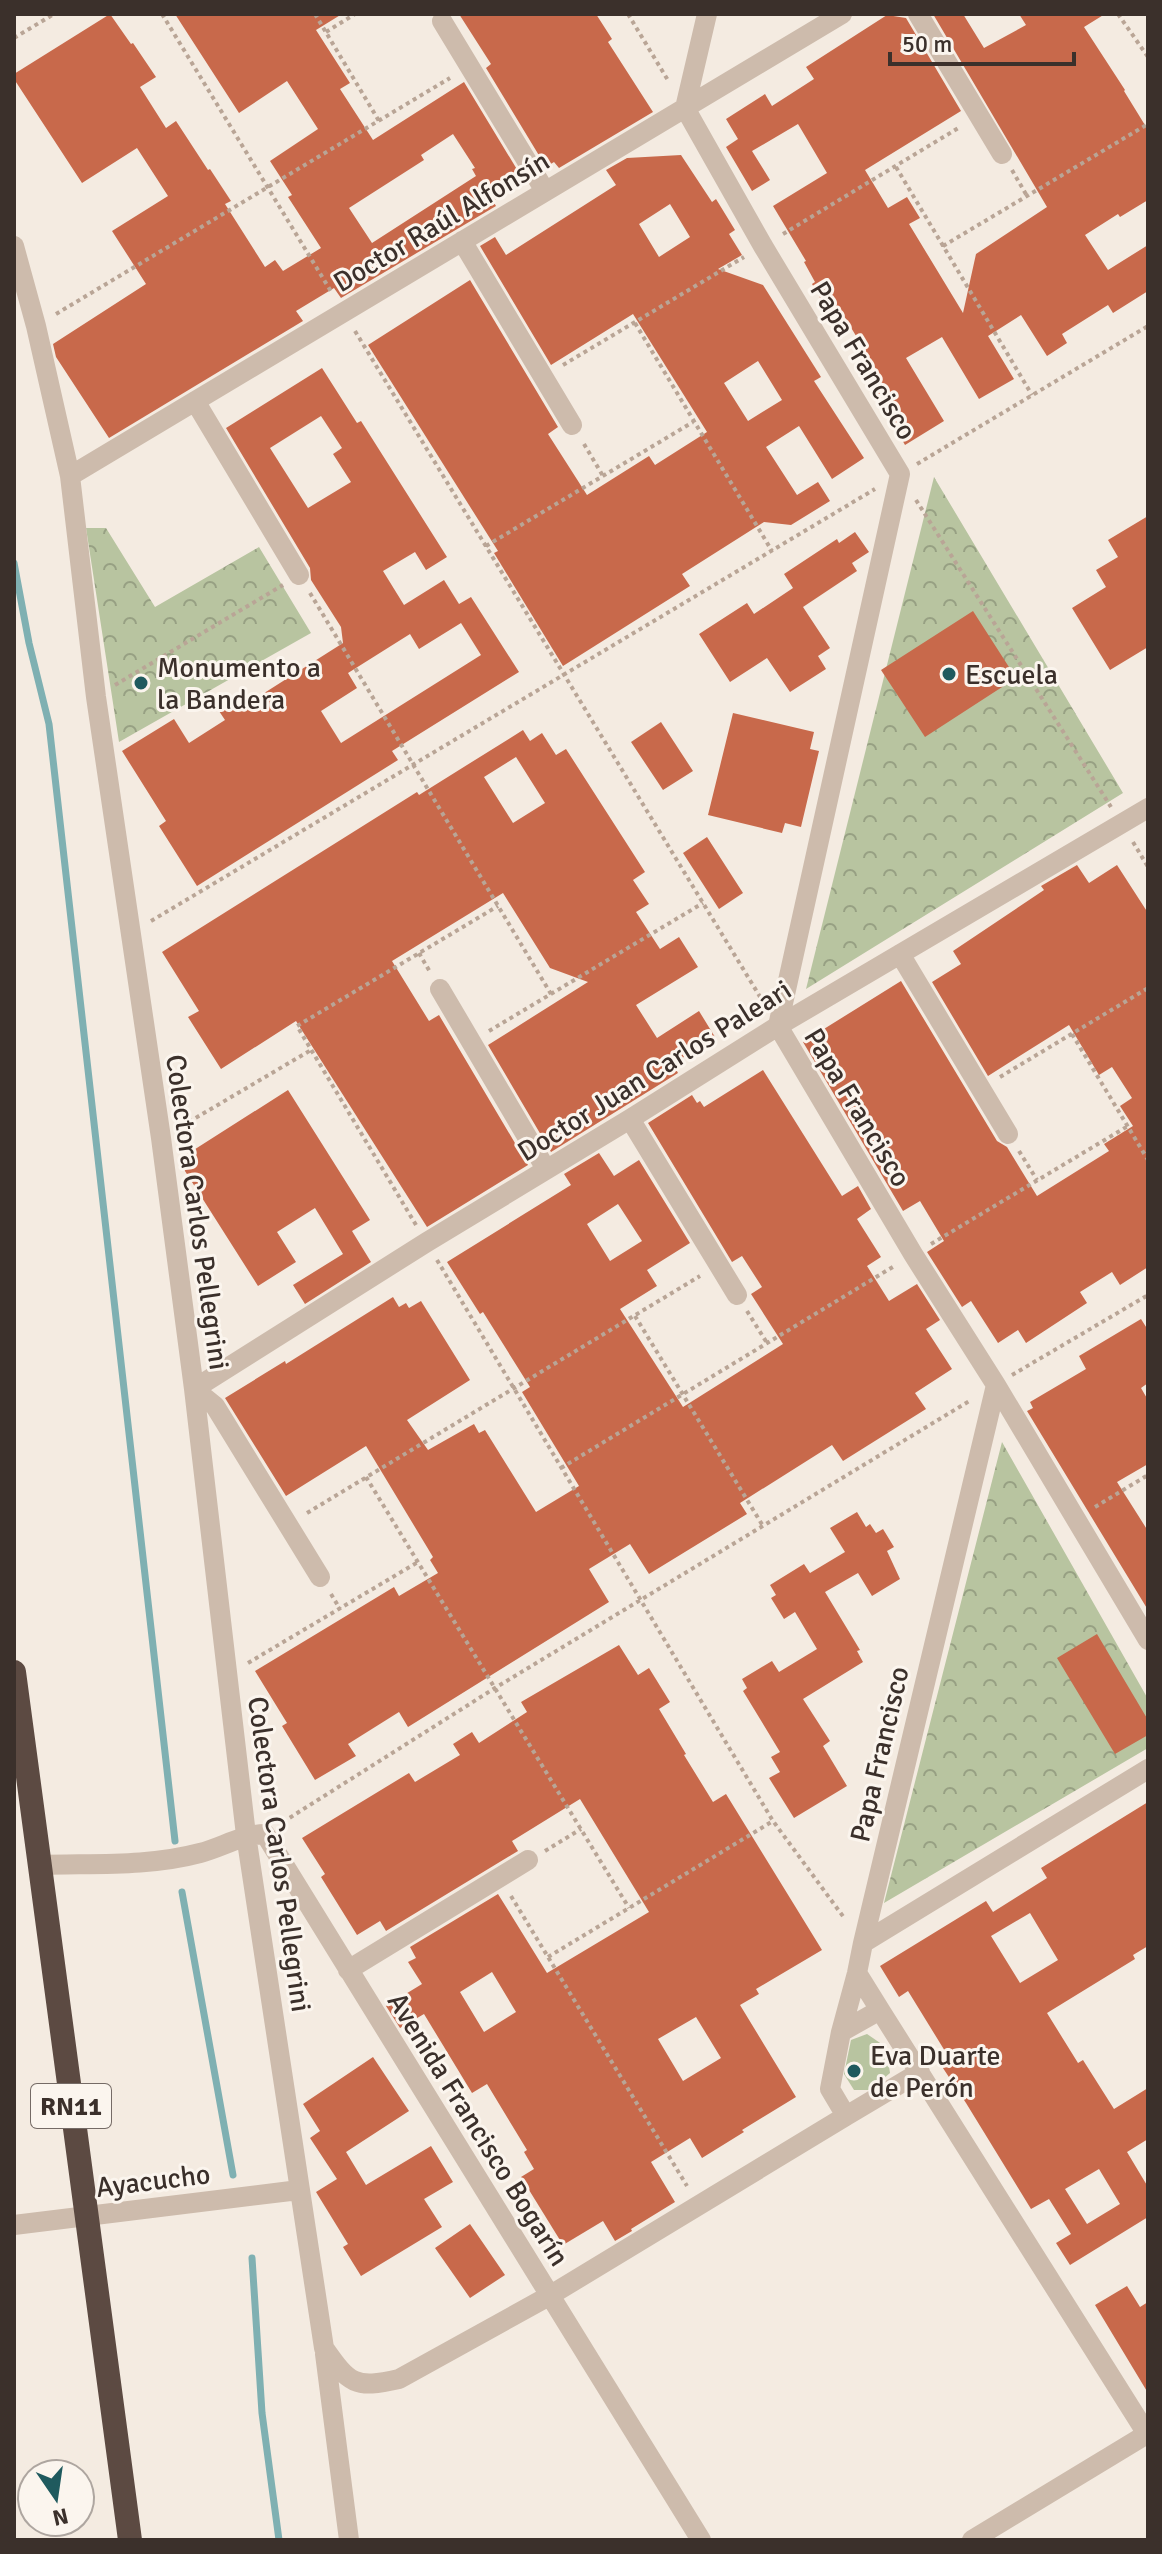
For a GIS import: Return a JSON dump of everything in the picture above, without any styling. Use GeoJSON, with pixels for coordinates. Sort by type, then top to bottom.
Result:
{"type":"FeatureCollection","features":[{"type":"Feature","properties":{"kind":"highway","name":"RN11"},"geometry":{"type":"LineString","coordinates":[[14,1672],[130,2540]]}},
{"type":"Feature","properties":{"kind":"street"},"geometry":{"type":"LineString","coordinates":[[685,108],[707,14]]}},
{"type":"Feature","properties":{"kind":"street","name":"Doctor Raúl Alfonsín"},"geometry":{"type":"LineString","coordinates":[[70,476],[842,14]]}},
{"type":"Feature","properties":{"kind":"street"},"geometry":{"type":"LineString","coordinates":[[918,14],[1002,154]]}},
{"type":"Feature","properties":{"kind":"street"},"geometry":{"type":"LineString","coordinates":[[442,21],[545,191]]}},
{"type":"Feature","properties":{"kind":"street","name":"Papa Francisco"},"geometry":{"type":"LineString","coordinates":[[685,108],[763,246],[900,474],[778,1026],[913,1254],[996,1385],[841,2032],[830,2089],[846,2116]]}},
{"type":"Feature","properties":{"kind":"street"},"geometry":{"type":"LineString","coordinates":[[462,241],[572,425]]}},
{"type":"Feature","properties":{"kind":"street","name":"Colectora Carlos Pellegrini"},"geometry":{"type":"LineString","coordinates":[[14,246],[36,326],[70,476],[96,697],[161,1138],[194,1389],[227,1675],[256,1834],[299,2190],[324,2348],[349,2540]]}},
{"type":"Feature","properties":{"kind":"street"},"geometry":{"type":"LineString","coordinates":[[195,401],[299,575]]}},
{"type":"Feature","properties":{"kind":"street","name":"Doctor Juan Carlos Paleari"},"geometry":{"type":"LineString","coordinates":[[194,1389],[778,1026],[1148,808]]}},
{"type":"Feature","properties":{"kind":"street"},"geometry":{"type":"LineString","coordinates":[[900,954],[1008,1134]]}},
{"type":"Feature","properties":{"kind":"street"},"geometry":{"type":"LineString","coordinates":[[440,989],[546,1169]]}},
{"type":"Feature","properties":{"kind":"street"},"geometry":{"type":"LineString","coordinates":[[630,1119],[737,1295]]}},
{"type":"Feature","properties":{"kind":"street"},"geometry":{"type":"LineString","coordinates":[[996,1385],[1148,1640]]}},
{"type":"Feature","properties":{"kind":"street"},"geometry":{"type":"LineString","coordinates":[[194,1389],[215,1406],[320,1577]]}},
{"type":"Feature","properties":{"kind":"street"},"geometry":{"type":"LineString","coordinates":[[863,1943],[1148,1769]]}},
{"type":"Feature","properties":{"kind":"street"},"geometry":{"type":"LineString","coordinates":[[39,1865],[151,1861],[200,1853],[256,1834]]}},
{"type":"Feature","properties":{"kind":"street","name":"Avenida Francisco Bogarín"},"geometry":{"type":"LineString","coordinates":[[256,1834],[348,1970],[549,2296],[920,2072]]}},
{"type":"Feature","properties":{"kind":"street"},"geometry":{"type":"LineString","coordinates":[[348,1970],[528,1860]]}},
{"type":"Feature","properties":{"kind":"street"},"geometry":{"type":"LineString","coordinates":[[857,1973],[1147,2434],[972,2540]]}},
{"type":"Feature","properties":{"kind":"street"},"geometry":{"type":"LineString","coordinates":[[841,2032],[880,2010]]}},
{"type":"Feature","properties":{"kind":"street","name":"Ayacucho"},"geometry":{"type":"LineString","coordinates":[[14,2225],[299,2190]]}},
{"type":"Feature","properties":{"kind":"street"},"geometry":{"type":"LineString","coordinates":[[324,2348],[339,2369],[355,2383],[389,2382],[549,2296],[701,2540]]}},
{"type":"Feature","properties":{"kind":"path"},"geometry":{"type":"LineString","coordinates":[[14,38],[54,14]]}},
{"type":"Feature","properties":{"kind":"path"},"geometry":{"type":"LineString","coordinates":[[162,14],[778,1026]]}},
{"type":"Feature","properties":{"kind":"path"},"geometry":{"type":"LineString","coordinates":[[315,14],[379,121]]}},
{"type":"Feature","properties":{"kind":"path"},"geometry":{"type":"LineString","coordinates":[[326,32],[355,14]]}},
{"type":"Feature","properties":{"kind":"path"},"geometry":{"type":"LineString","coordinates":[[628,14],[685,108]]}},
{"type":"Feature","properties":{"kind":"path"},"geometry":{"type":"LineString","coordinates":[[1118,14],[1148,57]]}},
{"type":"Feature","properties":{"kind":"path"},"geometry":{"type":"LineString","coordinates":[[36,326],[470,67]]}},
{"type":"Feature","properties":{"kind":"path"},"geometry":{"type":"LineString","coordinates":[[979,116],[896,167],[1032,395]]}},
{"type":"Feature","properties":{"kind":"path"},"geometry":{"type":"LineString","coordinates":[[943,246],[1148,124]]}},
{"type":"Feature","properties":{"kind":"path"},"geometry":{"type":"LineString","coordinates":[[1002,154],[1027,196]]}},
{"type":"Feature","properties":{"kind":"path"},"geometry":{"type":"LineString","coordinates":[[543,376],[635,323],[772,551]]}},
{"type":"Feature","properties":{"kind":"path"},"geometry":{"type":"LineString","coordinates":[[131,933],[1148,326]]}},
{"type":"Feature","properties":{"kind":"path"},"geometry":{"type":"LineString","coordinates":[[486,546],[694,422]]}},
{"type":"Feature","properties":{"kind":"path"},"geometry":{"type":"LineString","coordinates":[[572,425],[603,476]]}},
{"type":"Feature","properties":{"kind":"path"},"geometry":{"type":"LineString","coordinates":[[900,474],[1148,867]]}},
{"type":"Feature","properties":{"kind":"path"},"geometry":{"type":"LineString","coordinates":[[96,697],[299,575],[551,994]]}},
{"type":"Feature","properties":{"kind":"path"},"geometry":{"type":"LineString","coordinates":[[472,1042],[703,903]]}},
{"type":"Feature","properties":{"kind":"path"},"geometry":{"type":"LineString","coordinates":[[498,906],[297,1026],[773,1821],[863,1943]]}},
{"type":"Feature","properties":{"kind":"path"},"geometry":{"type":"LineString","coordinates":[[981,1089],[1148,988]]}},
{"type":"Feature","properties":{"kind":"path"},"geometry":{"type":"LineString","coordinates":[[1072,1034],[1148,1160]]}},
{"type":"Feature","properties":{"kind":"path"},"geometry":{"type":"LineString","coordinates":[[161,1138],[311,1050]]}},
{"type":"Feature","properties":{"kind":"path"},"geometry":{"type":"LineString","coordinates":[[1008,1134],[1037,1180],[1128,1126]]}},
{"type":"Feature","properties":{"kind":"path"},"geometry":{"type":"LineString","coordinates":[[288,1525],[719,1264]]}},
{"type":"Feature","properties":{"kind":"path"},"geometry":{"type":"LineString","coordinates":[[561,1468],[767,1343],[737,1295]]}},
{"type":"Feature","properties":{"kind":"path"},"geometry":{"type":"LineString","coordinates":[[256,1834],[1148,1295]]}},
{"type":"Feature","properties":{"kind":"path"},"geometry":{"type":"LineString","coordinates":[[634,1315],[763,1526]]}},
{"type":"Feature","properties":{"kind":"path"},"geometry":{"type":"LineString","coordinates":[[1076,1519],[1148,1475]]}},
{"type":"Feature","properties":{"kind":"path"},"geometry":{"type":"LineString","coordinates":[[366,1477],[629,1908]]}},
{"type":"Feature","properties":{"kind":"path"},"geometry":{"type":"LineString","coordinates":[[227,1675],[418,1562]]}},
{"type":"Feature","properties":{"kind":"path"},"geometry":{"type":"LineString","coordinates":[[548,1957],[773,1821]]}},
{"type":"Feature","properties":{"kind":"path"},"geometry":{"type":"LineString","coordinates":[[528,1860],[581,1829]]}},
{"type":"Feature","properties":{"kind":"path"},"geometry":{"type":"LineString","coordinates":[[500,1878],[699,2205]]}},
{"type":"Feature","properties":{"kind":"green space"},"geometry":{"type":"Polygon","coordinates":[[[934,477],[1123,793],[806,989],[934,477]]]}},
{"type":"Feature","properties":{"kind":"green space"},"geometry":{"type":"Polygon","coordinates":[[[86,528],[106,528],[155,607],[259,547],[311,633],[119,742],[86,528]]]}},
{"type":"Feature","properties":{"kind":"green space"},"geometry":{"type":"Polygon","coordinates":[[[1002,1442],[1148,1699],[1148,1748],[884,1903],[1002,1442]]]}},
{"type":"Feature","properties":{"kind":"green space"},"geometry":{"type":"Polygon","coordinates":[[[867,2034],[886,2047],[890,2073],[870,2090],[854,2090],[844,2074],[851,2040],[867,2034]]]}},
{"type":"Feature","properties":{"kind":"building"},"geometry":{"type":"Polygon","coordinates":[[[110,14],[156,77],[140,87],[166,128],[176,121],[231,201],[225,204],[265,267],[275,260],[283,271],[321,248],[288,197],[292,195],[270,161],[318,129],[287,81],[239,113],[175,14],[342,14],[316,30],[350,83],[340,89],[373,140],[464,82],[524,181],[493,201],[496,206],[341,298],[334,288],[296,311],[303,321],[109,438],[56,357],[53,344],[146,284],[112,231],[168,196],[137,148],[82,183],[14,79],[14,74],[110,14]],[[453,134],[421,155],[424,160],[349,208],[372,243],[476,176],[472,169],[475,168],[453,134]]]}},
{"type":"Feature","properties":{"kind":"building"},"geometry":{"type":"Polygon","coordinates":[[[459,14],[596,14],[612,39],[608,42],[653,112],[559,168],[554,162],[546,167],[486,68],[491,64],[459,14]]]}},
{"type":"Feature","properties":{"kind":"building"},"geometry":{"type":"Polygon","coordinates":[[[933,14],[963,14],[984,48],[1026,25],[1019,14],[1105,14],[1084,27],[1148,130],[1148,200],[1085,235],[1108,270],[1148,245],[1148,291],[1113,313],[1108,305],[1062,334],[1067,343],[1047,356],[1021,315],[988,336],[1014,379],[979,399],[942,337],[906,358],[944,421],[905,445],[869,380],[879,374],[841,311],[831,317],[812,284],[815,282],[806,261],[773,206],[827,173],[798,124],[752,151],[770,180],[752,191],[726,147],[738,139],[726,119],[765,94],[772,106],[814,79],[806,67],[887,15],[906,18],[961,111],[865,170],[888,208],[907,197],[920,218],[909,224],[963,313],[976,254],[1047,207],[933,14]]]}},
{"type":"Feature","properties":{"kind":"building"},"geometry":{"type":"Polygon","coordinates":[[[681,155],[712,202],[716,199],[735,230],[729,234],[742,255],[718,269],[763,285],[821,377],[814,381],[864,458],[832,479],[799,426],[766,447],[797,495],[818,482],[830,501],[791,525],[764,522],[682,574],[690,586],[563,666],[494,553],[498,551],[368,345],[470,280],[558,427],[548,434],[587,495],[649,456],[655,465],[707,432],[633,314],[551,365],[480,246],[495,237],[506,255],[616,185],[606,170],[627,158],[681,155]],[[670,204],[639,224],[659,257],[690,237],[670,204]],[[758,361],[724,383],[748,421],[782,400],[758,361]]]}},
{"type":"Feature","properties":{"kind":"building"},"geometry":{"type":"Polygon","coordinates":[[[322,368],[357,423],[361,421],[447,557],[426,570],[415,552],[383,571],[404,605],[444,580],[459,604],[471,597],[519,672],[392,751],[398,760],[197,886],[159,826],[166,821],[122,751],[174,719],[189,743],[225,720],[217,708],[235,697],[242,707],[343,643],[341,627],[311,580],[310,568],[226,428],[322,368]],[[321,416],[270,448],[308,508],[351,482],[333,454],[342,448],[321,416]],[[461,623],[419,649],[410,634],[348,673],[357,688],[321,711],[341,743],[481,655],[461,623]]]}},
{"type":"Feature","properties":{"kind":"building"},"geometry":{"type":"Polygon","coordinates":[[[1148,516],[1148,647],[1110,670],[1072,608],[1106,587],[1096,570],[1118,557],[1108,540],[1148,516]]]}},
{"type":"Feature","properties":{"kind":"building"},"geometry":{"type":"Polygon","coordinates":[[[855,532],[869,552],[852,563],[857,571],[803,607],[830,648],[818,656],[826,669],[790,692],[767,658],[730,682],[699,634],[747,603],[754,614],[793,588],[784,574],[837,539],[839,543],[855,532]]]}},
{"type":"Feature","properties":{"kind":"building","name":"Escuela"},"geometry":{"type":"Polygon","coordinates":[[[973,611],[1016,678],[925,737],[881,670],[973,611]]]}},
{"type":"Feature","properties":{"kind":"building"},"geometry":{"type":"Polygon","coordinates":[[[733,713],[814,732],[810,749],[819,751],[801,827],[785,823],[782,833],[708,815],[733,713]]]}},
{"type":"Feature","properties":{"kind":"building"},"geometry":{"type":"Polygon","coordinates":[[[661,722],[693,771],[663,790],[631,742],[661,722]]]}},
{"type":"Feature","properties":{"kind":"building"},"geometry":{"type":"Polygon","coordinates":[[[523,730],[530,741],[542,733],[556,755],[566,749],[645,872],[633,880],[649,904],[636,912],[660,949],[679,937],[698,967],[636,1005],[657,1038],[699,1011],[715,1037],[673,1064],[678,1073],[551,1152],[488,1045],[588,982],[550,968],[503,893],[392,961],[429,1021],[439,1015],[528,1165],[427,1227],[296,1021],[221,1069],[188,1017],[199,1011],[162,952],[417,792],[419,795],[523,730]],[[516,757],[484,777],[513,823],[545,803],[516,757]]]}},
{"type":"Feature","properties":{"kind":"building"},"geometry":{"type":"Polygon","coordinates":[[[707,837],[743,893],[719,909],[683,853],[707,837]]]}},
{"type":"Feature","properties":{"kind":"building"},"geometry":{"type":"Polygon","coordinates":[[[1077,865],[1089,883],[1117,865],[1148,913],[1148,1267],[1120,1285],[1112,1272],[1080,1292],[1087,1303],[1026,1343],[1018,1330],[998,1343],[971,1301],[962,1307],[927,1252],[944,1241],[920,1201],[903,1211],[803,1042],[901,981],[997,1141],[1007,1147],[1037,1196],[1109,1151],[1104,1144],[1133,1126],[1120,1106],[1132,1098],[1112,1067],[1099,1075],[1069,1025],[988,1076],[932,982],[961,964],[953,951],[1044,890],[1041,886],[1077,865]]]}},
{"type":"Feature","properties":{"kind":"building"},"geometry":{"type":"Polygon","coordinates":[[[763,1070],[842,1196],[858,1186],[871,1209],[857,1219],[881,1257],[867,1266],[889,1301],[917,1284],[940,1320],[926,1329],[952,1369],[915,1393],[926,1409],[843,1461],[832,1445],[740,1503],[747,1514],[649,1574],[630,1544],[589,1569],[609,1602],[408,1727],[399,1712],[348,1744],[356,1756],[315,1780],[282,1726],[287,1723],[255,1671],[394,1587],[399,1596],[438,1573],[430,1560],[433,1557],[366,1446],[286,1496],[225,1398],[393,1297],[399,1307],[406,1303],[409,1308],[421,1301],[470,1380],[407,1420],[428,1450],[474,1424],[479,1433],[485,1430],[536,1512],[579,1486],[522,1392],[530,1387],[447,1262],[571,1185],[564,1174],[599,1153],[614,1176],[639,1160],[690,1243],[647,1270],[657,1286],[620,1309],[683,1407],[783,1344],[751,1294],[762,1287],[742,1256],[732,1262],[648,1123],[692,1095],[704,1107],[763,1070]],[[618,1204],[587,1224],[610,1261],[642,1241],[618,1204]]]}},
{"type":"Feature","properties":{"kind":"building"},"geometry":{"type":"Polygon","coordinates":[[[288,1090],[370,1220],[352,1231],[371,1262],[305,1304],[293,1285],[343,1254],[315,1208],[277,1232],[296,1262],[258,1286],[178,1160],[288,1090]]]}},
{"type":"Feature","properties":{"kind":"building"},"geometry":{"type":"Polygon","coordinates":[[[1141,1319],[1148,1330],[1148,1383],[1141,1388],[1148,1400],[1148,1464],[1117,1482],[1148,1531],[1148,1610],[1027,1411],[1033,1408],[1030,1402],[1086,1369],[1079,1356],[1141,1319]]]}},
{"type":"Feature","properties":{"kind":"building"},"geometry":{"type":"Polygon","coordinates":[[[857,1512],[866,1527],[870,1524],[876,1533],[883,1529],[894,1547],[887,1551],[900,1579],[872,1596],[858,1573],[825,1592],[860,1650],[857,1651],[863,1662],[803,1699],[830,1741],[823,1746],[847,1786],[794,1818],[769,1778],[780,1772],[771,1757],[780,1752],[743,1691],[747,1688],[742,1679],[772,1661],[779,1672],[817,1649],[795,1612],[784,1619],[771,1598],[776,1595],[770,1585],[804,1564],[810,1573],[845,1552],[830,1528],[857,1512]]]}},
{"type":"Feature","properties":{"kind":"building"},"geometry":{"type":"Polygon","coordinates":[[[1097,1634],[1148,1720],[1148,1735],[1115,1754],[1057,1658],[1097,1634]]]}},
{"type":"Feature","properties":{"kind":"building"},"geometry":{"type":"Polygon","coordinates":[[[619,1645],[638,1675],[649,1668],[670,1702],[659,1709],[684,1755],[713,1802],[726,1794],[822,1950],[756,1989],[759,1994],[740,2005],[796,2097],[702,2158],[690,2138],[651,2162],[675,2202],[615,2241],[603,2221],[563,2245],[521,2177],[534,2169],[524,2152],[527,2150],[487,2084],[472,2093],[424,2014],[400,2028],[386,2006],[422,1984],[408,1962],[416,1958],[410,1947],[498,1894],[547,1973],[649,1912],[580,1799],[512,1841],[518,1851],[386,1931],[380,1921],[357,1935],[321,1877],[325,1874],[302,1838],[409,1773],[415,1782],[460,1755],[453,1744],[472,1732],[479,1743],[527,1712],[521,1702],[619,1645]],[[492,1972],[460,1992],[484,2032],[516,2012],[492,1972]],[[696,2017],[658,2039],[683,2081],[721,2058],[696,2017]]]}},
{"type":"Feature","properties":{"kind":"building"},"geometry":{"type":"Polygon","coordinates":[[[1148,1802],[1148,1946],[1133,1955],[1135,1959],[1047,2013],[1078,2063],[1083,2060],[1114,2109],[1148,2088],[1148,2139],[1127,2152],[1148,2187],[1148,2217],[1070,2265],[1056,2243],[1071,2234],[1049,2199],[1031,2209],[939,2062],[948,2056],[908,1991],[899,1997],[880,1966],[986,1901],[993,1912],[1047,1878],[1041,1868],[1148,1802]],[[1030,1913],[991,1936],[1020,1983],[1058,1960],[1030,1913]],[[1099,2169],[1065,2189],[1087,2224],[1120,2204],[1099,2169]]]}},
{"type":"Feature","properties":{"kind":"building"},"geometry":{"type":"Polygon","coordinates":[[[373,2057],[409,2111],[346,2152],[366,2185],[431,2146],[453,2182],[424,2199],[442,2227],[361,2276],[343,2247],[348,2244],[316,2192],[337,2179],[310,2138],[320,2131],[303,2104],[373,2057]]]}},
{"type":"Feature","properties":{"kind":"building"},"geometry":{"type":"Polygon","coordinates":[[[470,2224],[505,2275],[470,2298],[435,2248],[470,2224]]]}},
{"type":"Feature","properties":{"kind":"building"},"geometry":{"type":"Polygon","coordinates":[[[1127,2286],[1140,2307],[1148,2302],[1148,2393],[1095,2305],[1127,2286]]]}},
{"type":"Feature","properties":{"kind":"waterway"},"geometry":{"type":"LineString","coordinates":[[14,563],[49,724],[175,1841]]}},
{"type":"Feature","properties":{"kind":"waterway"},"geometry":{"type":"LineString","coordinates":[[182,1892],[233,2175]]}},
{"type":"Feature","properties":{"kind":"waterway"},"geometry":{"type":"LineString","coordinates":[[252,2258],[262,2413],[279,2540]]}},
{"type":"Feature","properties":{"kind":"place","name":"Escuela"},"geometry":{"type":"Point","coordinates":[949,674]}},
{"type":"Feature","properties":{"kind":"place","name":"Monumento a la Bandera"},"geometry":{"type":"Point","coordinates":[141,683]}},
{"type":"Feature","properties":{"kind":"place","name":"Eva Duarte de Perón"},"geometry":{"type":"Point","coordinates":[854,2071]}}]}
